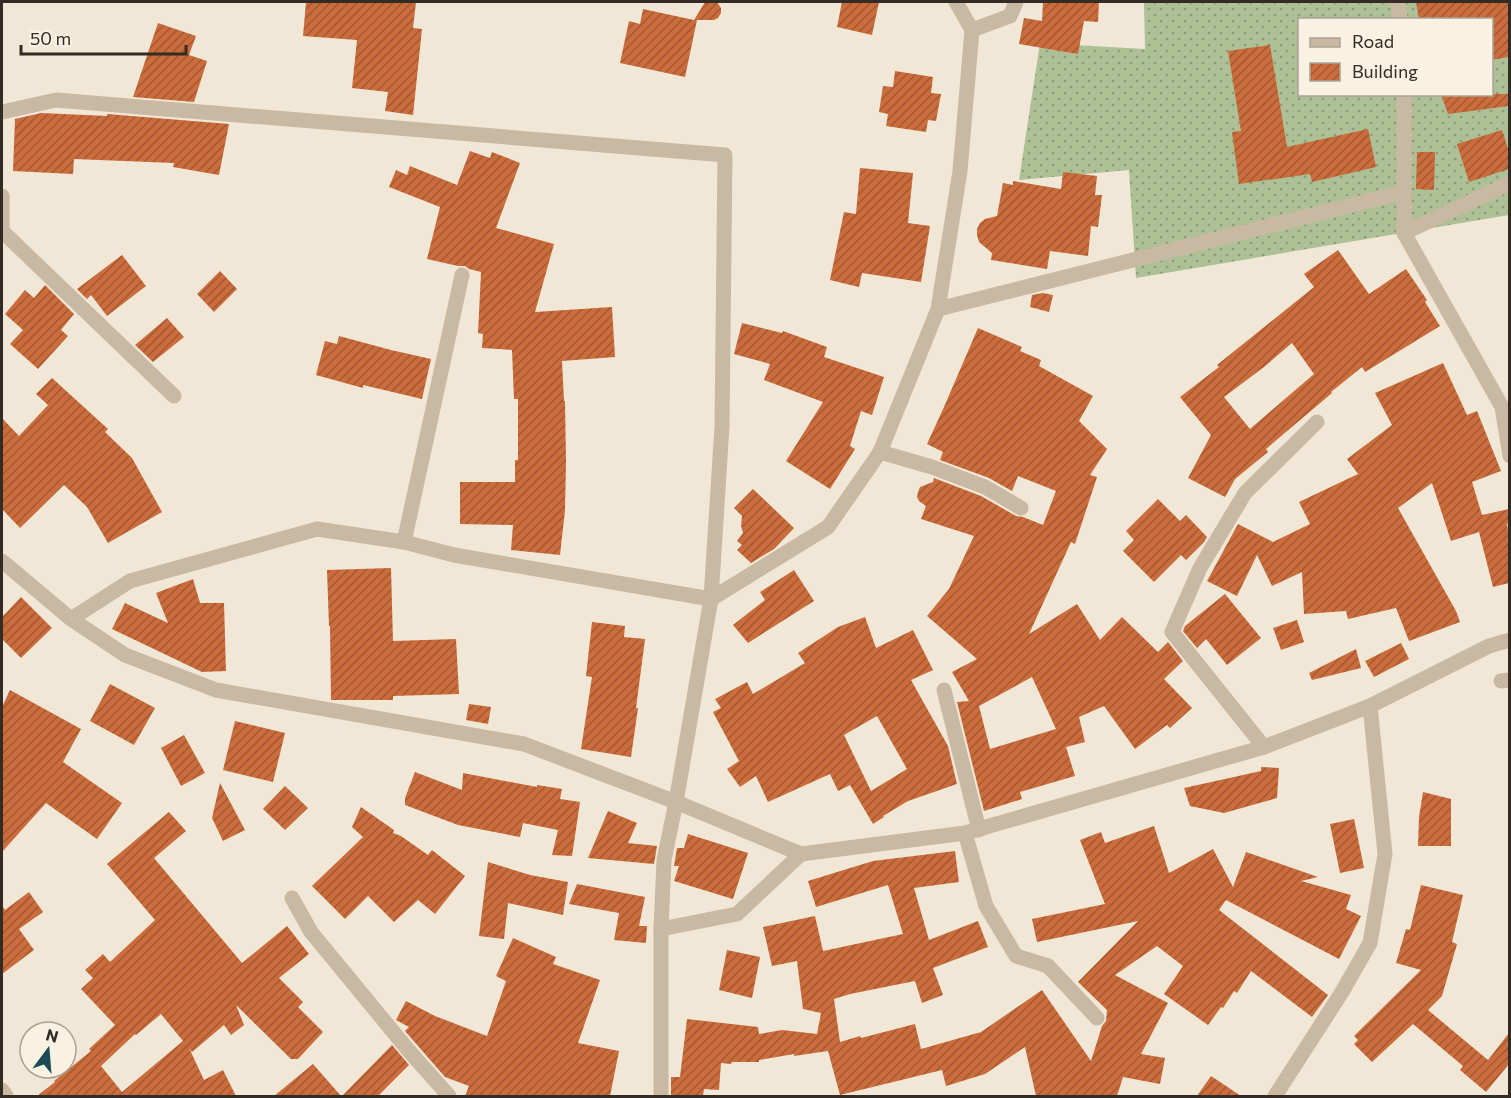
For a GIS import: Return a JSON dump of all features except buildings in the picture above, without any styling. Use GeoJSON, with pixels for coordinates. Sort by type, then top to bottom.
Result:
{"type":"FeatureCollection","features":[{"type":"Feature","properties":{"kind":"street"},"geometry":{"type":"LineString","coordinates":[[71,619],[130,581],[317,529],[404,542],[454,555],[711,599],[828,527],[880,452],[938,309],[960,171],[972,30],[956,2]]}},
{"type":"Feature","properties":{"kind":"street"},"geometry":{"type":"LineString","coordinates":[[972,30],[1010,16],[1016,2]]}},
{"type":"Feature","properties":{"kind":"street"},"geometry":{"type":"LineString","coordinates":[[1398,2],[1400,18]]}},
{"type":"Feature","properties":{"kind":"street"},"geometry":{"type":"LineString","coordinates":[[1404,96],[1404,233],[1502,407],[1509,456]]}},
{"type":"Feature","properties":{"kind":"street"},"geometry":{"type":"LineString","coordinates":[[2,112],[56,99],[724,155],[722,426],[711,599],[664,860],[661,1096]]}},
{"type":"Feature","properties":{"kind":"street"},"geometry":{"type":"LineString","coordinates":[[1404,233],[1509,183]]}},
{"type":"Feature","properties":{"kind":"street"},"geometry":{"type":"LineString","coordinates":[[938,309],[1404,192]]}},
{"type":"Feature","properties":{"kind":"street"},"geometry":{"type":"LineString","coordinates":[[2,196],[2,233],[174,396]]}},
{"type":"Feature","properties":{"kind":"street"},"geometry":{"type":"LineString","coordinates":[[404,542],[462,275]]}},
{"type":"Feature","properties":{"kind":"street"},"geometry":{"type":"LineString","coordinates":[[1264,747],[1172,632],[1200,568],[1245,493],[1317,422]]}},
{"type":"Feature","properties":{"kind":"street"},"geometry":{"type":"LineString","coordinates":[[880,452],[932,467],[984,487],[1021,508]]}},
{"type":"Feature","properties":{"kind":"street"},"geometry":{"type":"LineString","coordinates":[[2,561],[71,619],[125,655],[216,690],[525,744],[676,802],[801,854],[972,832],[1264,747],[1370,706],[1489,646],[1509,640]]}},
{"type":"Feature","properties":{"kind":"street"},"geometry":{"type":"LineString","coordinates":[[944,690],[986,906],[1016,956],[1048,966],[1097,1018]]}},
{"type":"Feature","properties":{"kind":"street"},"geometry":{"type":"LineString","coordinates":[[1275,1096],[1342,992],[1370,943],[1385,854],[1370,706]]}},
{"type":"Feature","properties":{"kind":"street"},"geometry":{"type":"LineString","coordinates":[[662,928],[737,914],[801,854]]}},
{"type":"Feature","properties":{"kind":"street"},"geometry":{"type":"LineString","coordinates":[[292,898],[311,932],[449,1096]]}},
{"type":"Feature","properties":{"kind":"street"},"geometry":{"type":"LineString","coordinates":[[2,1090],[6,1096]]}},
{"type":"Feature","properties":{"kind":"green space"},"geometry":{"type":"Polygon","coordinates":[[[1144,2],[1509,2],[1509,215],[1136,278],[1129,170],[1019,180],[1040,43],[1145,49],[1144,2]]]}}]}
